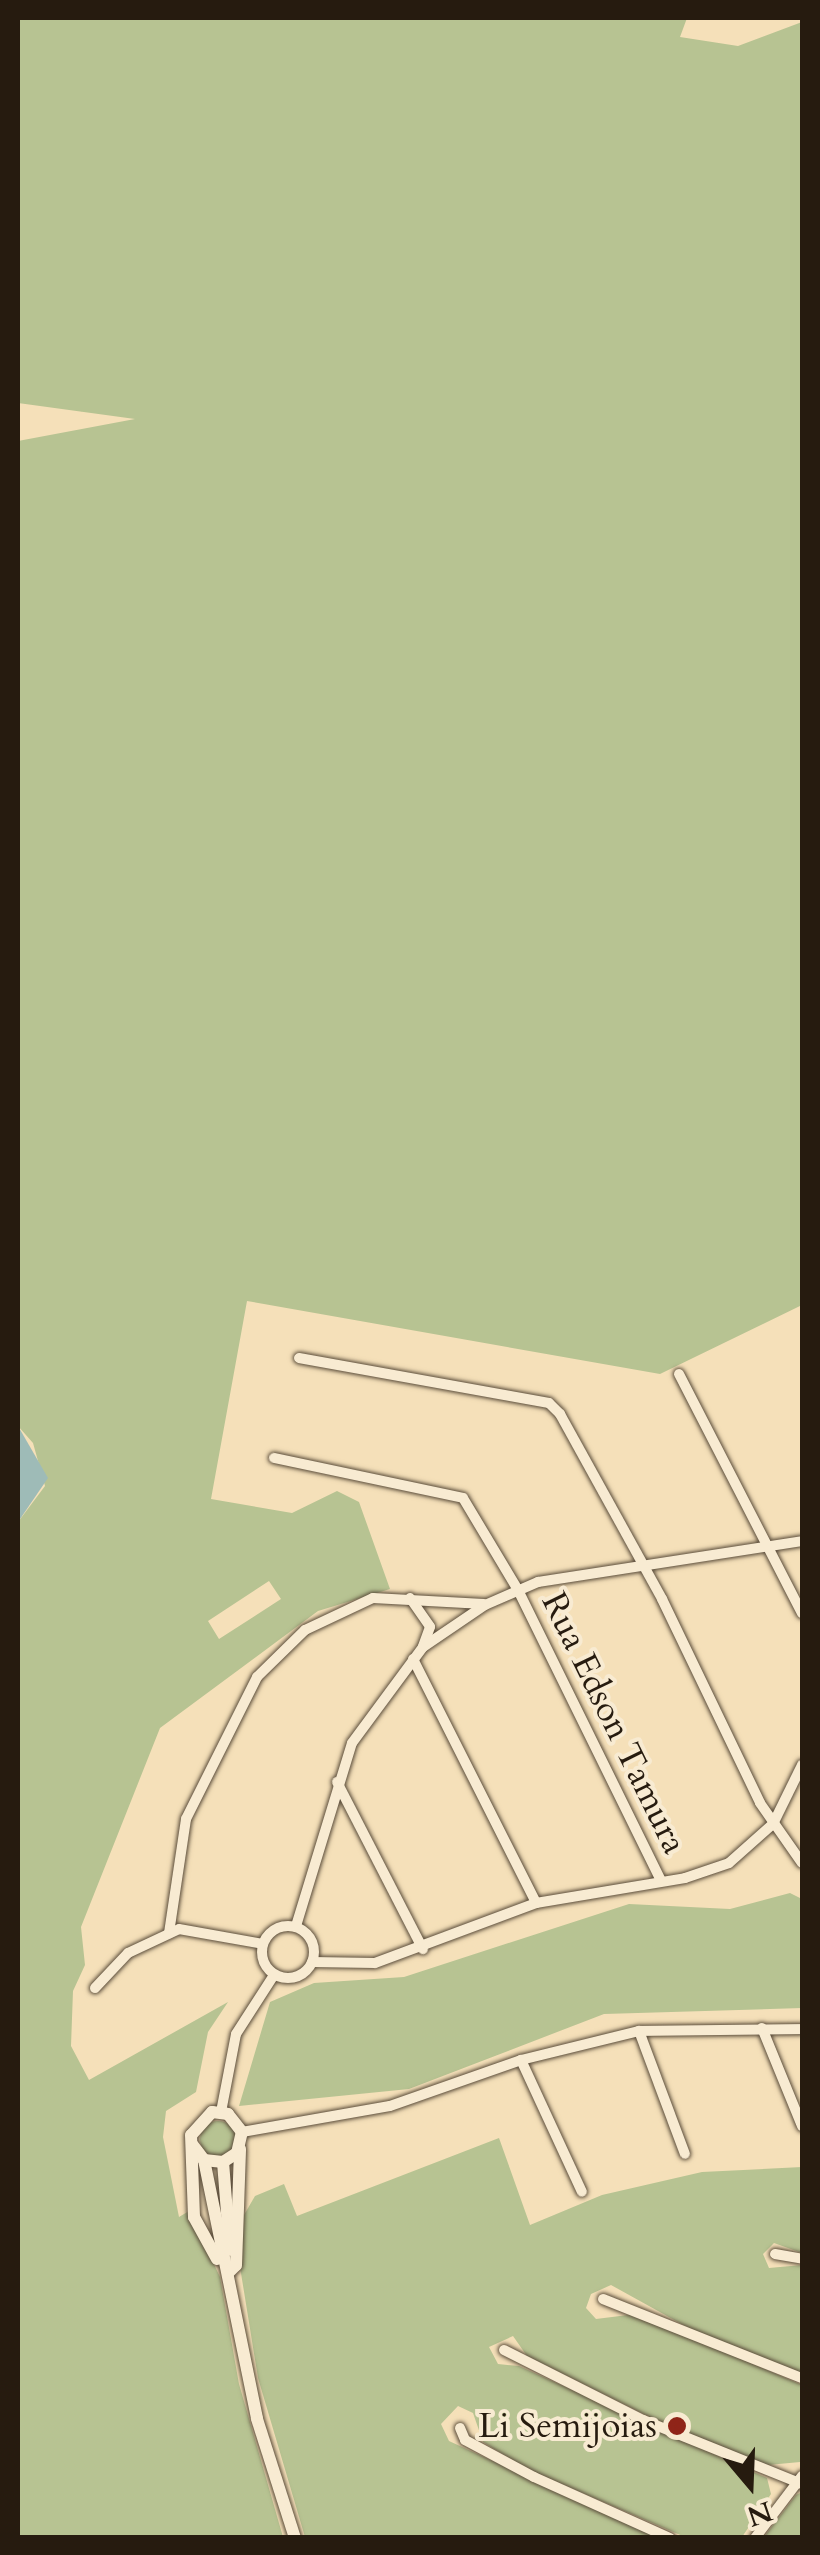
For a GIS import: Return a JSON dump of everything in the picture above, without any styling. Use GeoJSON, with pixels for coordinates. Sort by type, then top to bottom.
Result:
{"type":"FeatureCollection","features":[{"type":"Feature","properties":{"kind":"street"},"geometry":{"type":"LineString","coordinates":[[299,1358],[528,1400],[560,1414],[772,1824],[802,1863]]}},
{"type":"Feature","properties":{"kind":"street"},"geometry":{"type":"LineString","coordinates":[[679,1374],[802,1612]]}},
{"type":"Feature","properties":{"kind":"street","name":"Rua Edson Tamura"},"geometry":{"type":"LineString","coordinates":[[274,1458],[463,1498],[518,1590],[661,1881]]}},
{"type":"Feature","properties":{"kind":"street"},"geometry":{"type":"LineString","coordinates":[[422,1647],[484,1604],[518,1590],[638,1562],[767,1550],[802,1541]]}},
{"type":"Feature","properties":{"kind":"street"},"geometry":{"type":"LineString","coordinates":[[296,1926],[352,1742],[414,1659],[430,1627],[409,1597]]}},
{"type":"Feature","properties":{"kind":"street"},"geometry":{"type":"LineString","coordinates":[[169,1933],[186,1819],[257,1677],[332,1613],[373,1598],[484,1604]]}},
{"type":"Feature","properties":{"kind":"street"},"geometry":{"type":"LineString","coordinates":[[414,1659],[536,1903]]}},
{"type":"Feature","properties":{"kind":"street"},"geometry":{"type":"LineString","coordinates":[[274,1974],[292,1978],[312,1962],[375,1963],[423,1949],[536,1903],[661,1881],[729,1863],[772,1824],[802,1765]]}},
{"type":"Feature","properties":{"kind":"street"},"geometry":{"type":"LineString","coordinates":[[337,1782],[423,1949]]}},
{"type":"Feature","properties":{"kind":"street"},"geometry":{"type":"LineString","coordinates":[[262,1944],[272,1931],[296,1926]]}},
{"type":"Feature","properties":{"kind":"street"},"geometry":{"type":"LineString","coordinates":[[296,1926],[314,1945],[312,1962]]}},
{"type":"Feature","properties":{"kind":"street"},"geometry":{"type":"LineString","coordinates":[[94,1988],[128,1953],[169,1933],[262,1944]]}},
{"type":"Feature","properties":{"kind":"street"},"geometry":{"type":"LineString","coordinates":[[262,1944],[274,1974]]}},
{"type":"Feature","properties":{"kind":"street"},"geometry":{"type":"LineString","coordinates":[[228,2272],[236,2265],[241,2139],[220,2112],[236,2034],[274,1974]]}},
{"type":"Feature","properties":{"kind":"street"},"geometry":{"type":"LineString","coordinates":[[762,2028],[802,2126]]}},
{"type":"Feature","properties":{"kind":"street"},"geometry":{"type":"LineString","coordinates":[[194,2182],[241,2139],[390,2106],[521,2060],[639,2031],[802,2029]]}},
{"type":"Feature","properties":{"kind":"street"},"geometry":{"type":"LineString","coordinates":[[639,2031],[686,2154]]}},
{"type":"Feature","properties":{"kind":"street"},"geometry":{"type":"LineString","coordinates":[[521,2060],[582,2192]]}},
{"type":"Feature","properties":{"kind":"street"},"geometry":{"type":"LineString","coordinates":[[220,2112],[198,2120],[192,2144],[194,2217],[228,2272]]}},
{"type":"Feature","properties":{"kind":"street"},"geometry":{"type":"LineString","coordinates":[[192,2144],[212,2163],[230,2250],[228,2272],[257,2419],[294,2538]]}},
{"type":"Feature","properties":{"kind":"street"},"geometry":{"type":"LineString","coordinates":[[211,2243],[212,2163]]}},
{"type":"Feature","properties":{"kind":"street"},"geometry":{"type":"LineString","coordinates":[[211,2243],[230,2250]]}},
{"type":"Feature","properties":{"kind":"street"},"geometry":{"type":"LineString","coordinates":[[775,2254],[802,2259]]}},
{"type":"Feature","properties":{"kind":"street"},"geometry":{"type":"LineString","coordinates":[[603,2299],[802,2378]]}},
{"type":"Feature","properties":{"kind":"street"},"geometry":{"type":"LineString","coordinates":[[504,2350],[800,2481],[755,2538]]}},
{"type":"Feature","properties":{"kind":"street"},"geometry":{"type":"LineString","coordinates":[[460,2428],[465,2440],[534,2477],[670,2538]]}},
{"type":"Feature","properties":{"kind":"green space"},"geometry":{"type":"Polygon","coordinates":[[[18,18],[687,18],[680,37],[738,46],[802,22],[802,1305],[660,1374],[247,1301],[211,1499],[292,1513],[337,1491],[359,1502],[390,1589],[318,1611],[160,1728],[81,1927],[85,1965],[73,1991],[71,2046],[89,2080],[228,2002],[208,2032],[196,2092],[166,2111],[163,2137],[179,2217],[189,2211],[220,2277],[239,2384],[283,2537],[18,2537],[18,1522],[45,1486],[33,1443],[18,1426],[18,441],[135,419],[18,403],[18,18]],[[269,1581],[208,1621],[219,1639],[281,1599],[269,1581]]]}},
{"type":"Feature","properties":{"kind":"green space"},"geometry":{"type":"Polygon","coordinates":[[[790,1893],[802,1899],[802,2008],[604,2014],[409,2089],[239,2106],[270,2002],[314,1983],[404,1977],[629,1904],[730,1909],[790,1893]]]}},
{"type":"Feature","properties":{"kind":"green space"},"geometry":{"type":"Polygon","coordinates":[[[218,2121],[231,2126],[236,2139],[231,2152],[218,2157],[205,2152],[200,2139],[205,2126],[218,2121]]]}},
{"type":"Feature","properties":{"kind":"green space"},"geometry":{"type":"Polygon","coordinates":[[[499,2138],[530,2225],[602,2195],[702,2172],[802,2167],[802,2253],[774,2243],[763,2254],[769,2268],[802,2265],[802,2373],[705,2337],[611,2285],[591,2294],[586,2308],[596,2319],[636,2314],[802,2385],[800,2462],[768,2465],[670,2427],[527,2356],[513,2336],[489,2347],[498,2364],[519,2366],[767,2478],[771,2494],[742,2537],[685,2537],[527,2469],[483,2442],[473,2413],[458,2406],[441,2424],[449,2441],[658,2537],[305,2537],[258,2378],[240,2267],[244,2215],[255,2196],[284,2184],[297,2216],[499,2138]]]}},
{"type":"Feature","properties":{"kind":"green space"},"geometry":{"type":"Polygon","coordinates":[[[802,2492],[802,2537],[764,2537],[796,2495],[802,2492]]]}},
{"type":"Feature","properties":{"kind":"water"},"geometry":{"type":"Polygon","coordinates":[[[18,1426],[48,1478],[18,1522],[18,1426]]]}},
{"type":"Feature","properties":{"kind":"place","name":"Li Semijoias"},"geometry":{"type":"Point","coordinates":[677,2426]}}]}
